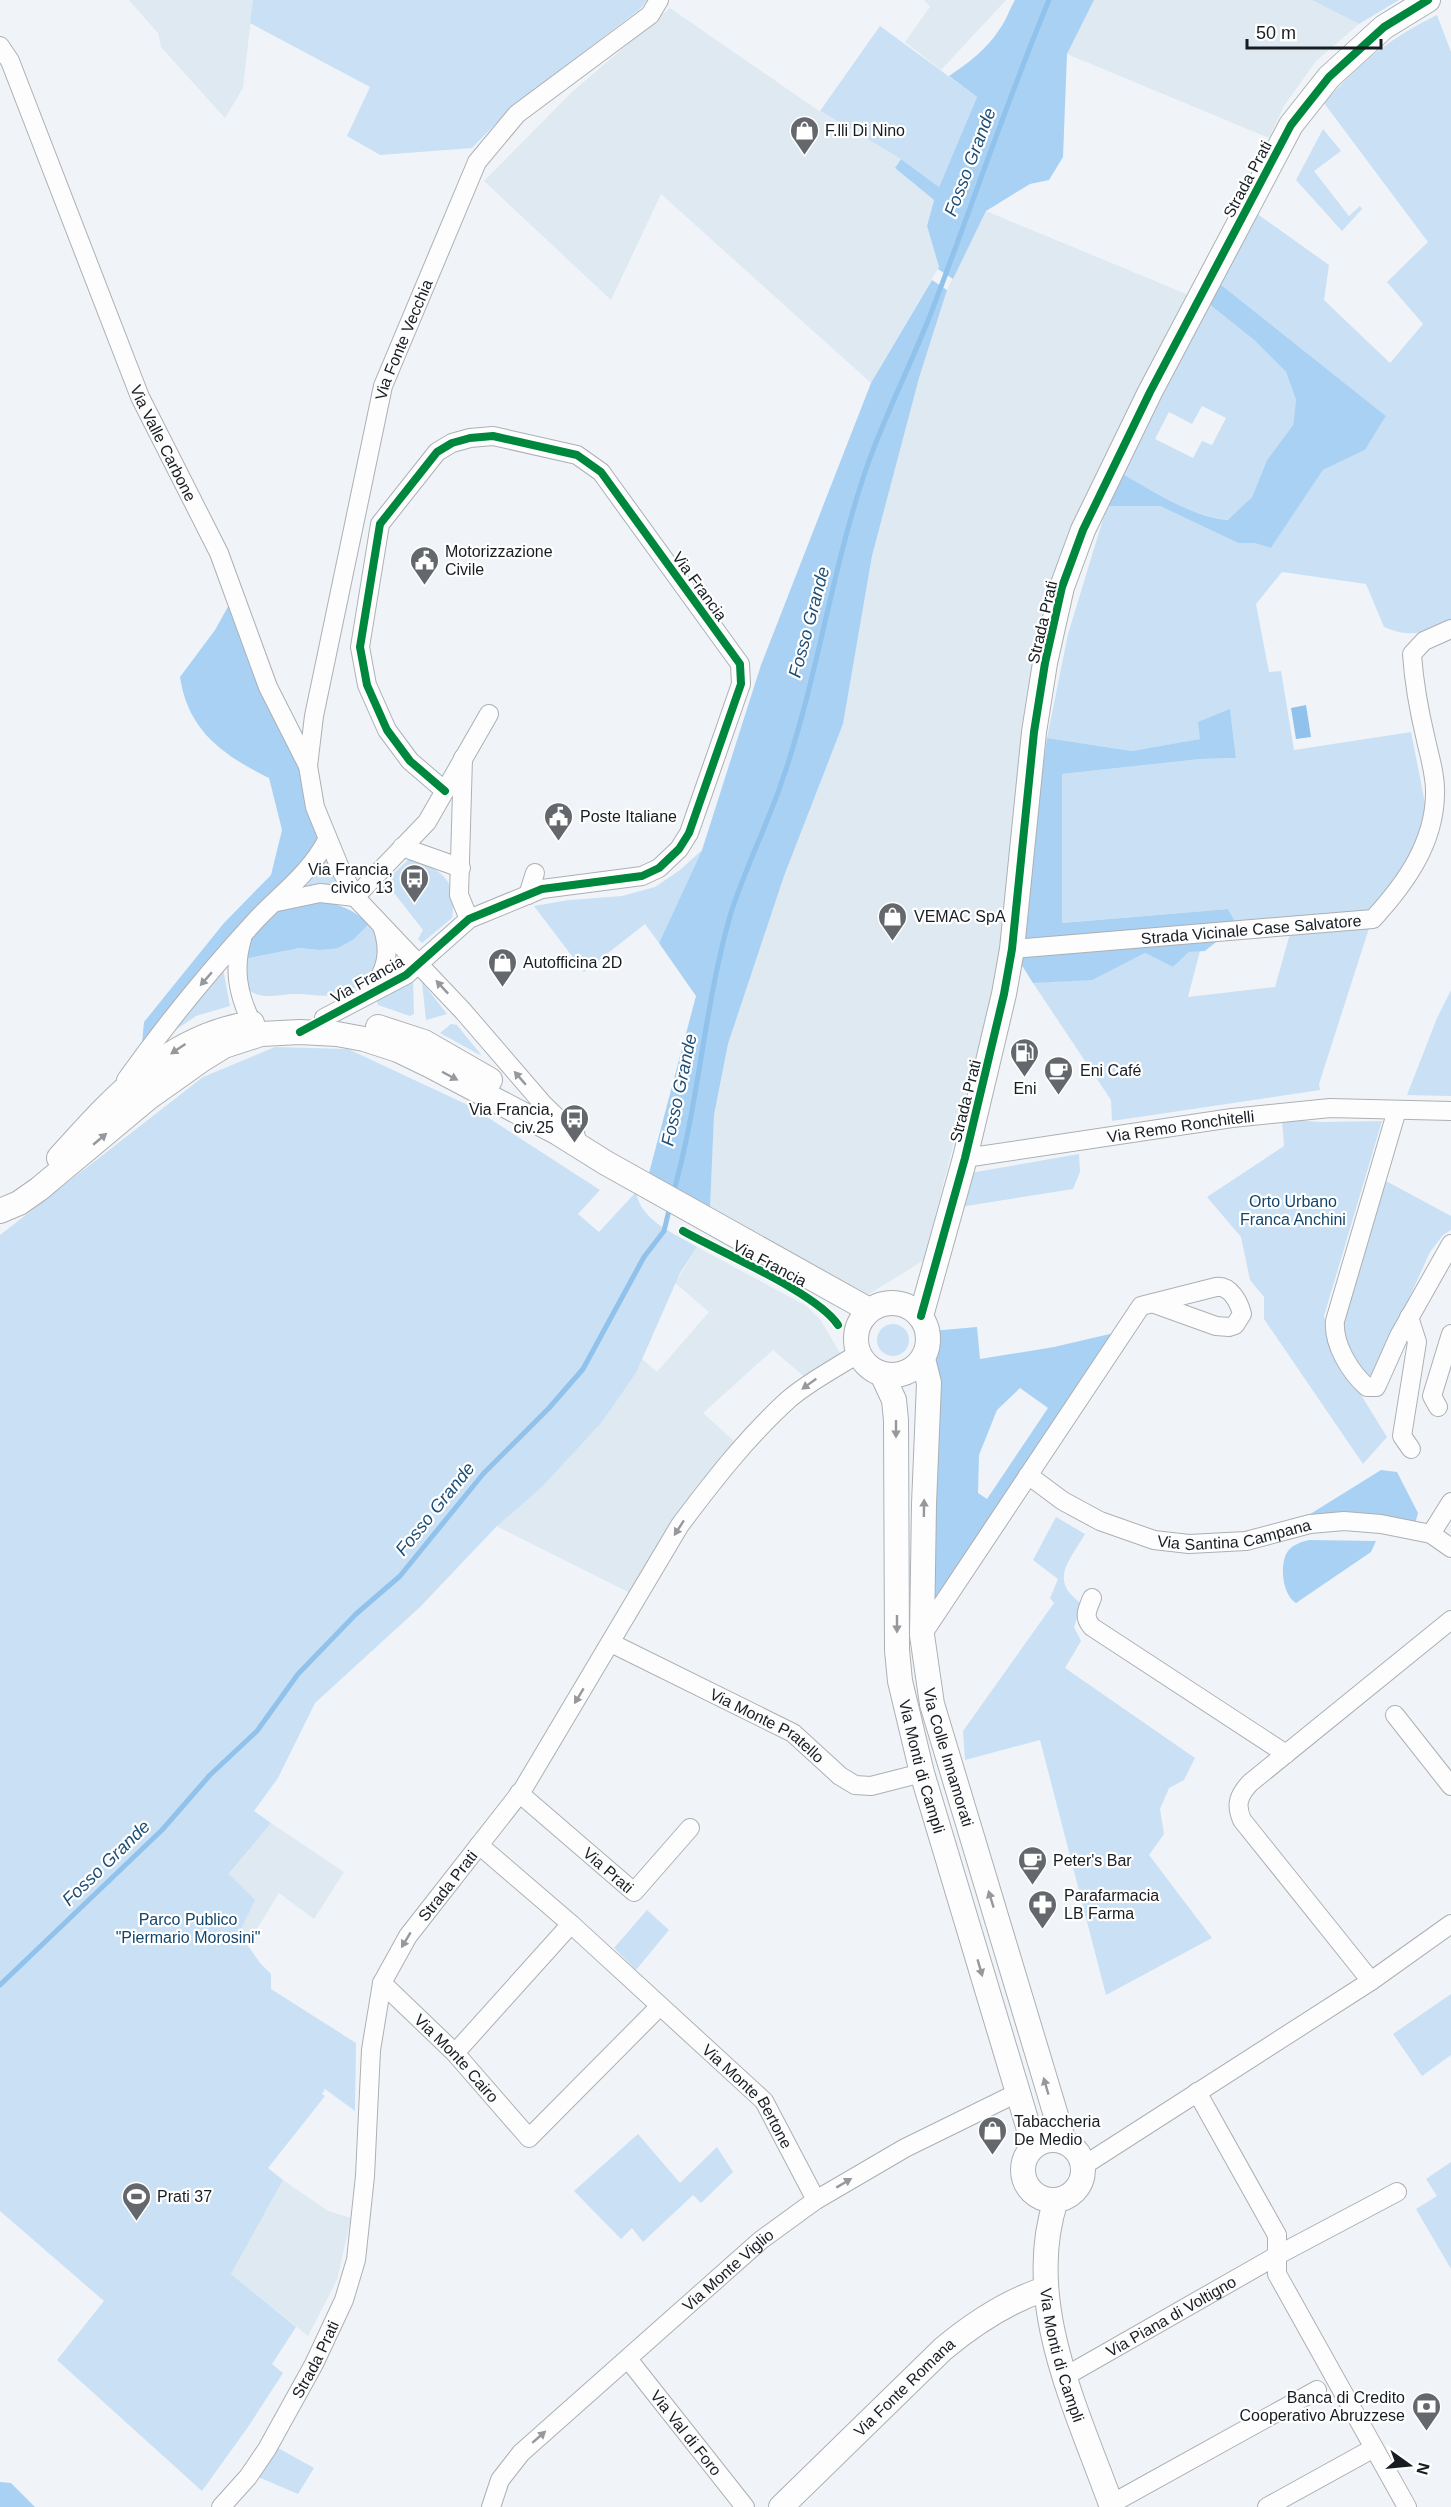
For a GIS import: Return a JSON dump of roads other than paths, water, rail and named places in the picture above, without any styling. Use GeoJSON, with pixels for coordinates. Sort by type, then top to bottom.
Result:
{"type":"FeatureCollection","features":[{"type":"Feature","properties":{"kind":"street","name":"Via Fonte Vecchia"},"geometry":{"type":"LineString","coordinates":[[308,766],[314,716],[383,386],[477,162],[517,114],[650,15],[660,0]]}},
{"type":"Feature","properties":{"kind":"street","name":"Strada Prati"},"geometry":{"type":"LineString","coordinates":[[921,1316],[965,1158],[1005,994],[1012,949],[1034,732],[1045,663],[1062,586],[1083,530],[1150,392],[1291,125],[1329,77],[1384,27],[1428,0]]}},
{"type":"Feature","properties":{"kind":"street","name":"Via Valle Carbone"},"geometry":{"type":"LineString","coordinates":[[0,46],[14,71],[140,396],[219,553],[268,687],[308,766],[315,807],[327,840]]}},
{"type":"Feature","properties":{"kind":"street","name":"Via Francia"},"geometry":{"type":"LineString","coordinates":[[300,1032],[406,975],[469,919],[542,889],[642,876],[659,868],[679,849],[690,833],[741,684],[740,664],[601,472],[578,455],[493,436],[452,443],[437,452],[380,524],[360,647],[367,685],[387,730],[410,760],[445,791]]}},
{"type":"Feature","properties":{"kind":"street","name":"Strada Vicinale Case Salvatore"},"geometry":{"type":"LineString","coordinates":[[1012,949],[1373,919],[1394,896],[1413,868],[1428,839],[1436,795],[1414,688],[1412,654],[1424,641],[1451,629]]}},
{"type":"Feature","properties":{"kind":"street"},"geometry":{"type":"LineString","coordinates":[[276,902],[320,893],[355,897],[427,822],[489,714]]}},
{"type":"Feature","properties":{"kind":"street"},"geometry":{"type":"LineString","coordinates":[[464,758],[459,895],[469,919]]}},
{"type":"Feature","properties":{"kind":"street","name":"Via Francia"},"geometry":{"type":"LineString","coordinates":[[327,840],[355,897],[420,964],[544,1105],[606,1163]]}},
{"type":"Feature","properties":{"kind":"street","name":"Via Francia"},"geometry":{"type":"LineString","coordinates":[[1,1210],[22,1196],[52,1166],[112,1099],[162,1031],[244,935],[312,866],[327,840]]}},
{"type":"Feature","properties":{"kind":"street"},"geometry":{"type":"LineString","coordinates":[[402,848],[461,868]]}},
{"type":"Feature","properties":{"kind":"street"},"geometry":{"type":"LineString","coordinates":[[528,895],[535,873]]}},
{"type":"Feature","properties":{"kind":"street","name":"Via Francia"},"geometry":{"type":"LineString","coordinates":[[365,997],[379,981],[385,969],[388,940],[382,924]]}},
{"type":"Feature","properties":{"kind":"street"},"geometry":{"type":"LineString","coordinates":[[244,935],[238,957],[237,980],[240,995],[257,1029]]}},
{"type":"Feature","properties":{"kind":"street","name":"Via Francia"},"geometry":{"type":"LineString","coordinates":[[1,1210],[19,1203],[39,1189],[148,1098],[203,1059],[257,1029],[286,1018],[324,1018],[371,1025],[424,1042],[504,1089],[558,1133]]}},
{"type":"Feature","properties":{"kind":"street","name":"Via Francia"},"geometry":{"type":"LineString","coordinates":[[112,1099],[139,1076],[190,1041],[212,1032],[257,1029],[337,1034],[364,1039],[398,1050],[558,1133],[606,1163],[705,1218],[879,1306]]}},
{"type":"Feature","properties":{"kind":"street"},"geometry":{"type":"LineString","coordinates":[[398,1050],[424,1042]]}},
{"type":"Feature","properties":{"kind":"street","name":"Via Remo Ronchitelli"},"geometry":{"type":"LineString","coordinates":[[965,1158],[1232,1118],[1330,1108],[1451,1110]]}},
{"type":"Feature","properties":{"kind":"street"},"geometry":{"type":"LineString","coordinates":[[1397,1110],[1335,1321],[1336,1340],[1353,1370],[1367,1387],[1376,1387],[1409,1317],[1451,1244]]}},
{"type":"Feature","properties":{"kind":"street"},"geometry":{"type":"LineString","coordinates":[[879,1306],[901,1303],[912,1308],[921,1316],[929,1337],[928,1348],[923,1359],[915,1368],[905,1373],[893,1376],[882,1374],[864,1362],[856,1342],[857,1330],[862,1319],[879,1306],[935,1264]]}},
{"type":"Feature","properties":{"kind":"street"},"geometry":{"type":"LineString","coordinates":[[922,1635],[1141,1306],[1152,1303]]}},
{"type":"Feature","properties":{"kind":"street"},"geometry":{"type":"LineString","coordinates":[[1409,1317],[1417,1342],[1402,1436],[1411,1449]]}},
{"type":"Feature","properties":{"kind":"street"},"geometry":{"type":"LineString","coordinates":[[1438,1407],[1432,1396],[1451,1334]]}},
{"type":"Feature","properties":{"kind":"street","name":"Strada Prati"},"geometry":{"type":"LineString","coordinates":[[221,2507],[248,2477],[267,2449],[314,2364],[344,2300],[356,2260],[365,2176],[371,2050],[382,1983],[408,1936],[519,1793],[680,1525],[732,1459],[791,1398],[859,1353]]}},
{"type":"Feature","properties":{"kind":"street","name":"Via Colle Innamorati"},"geometry":{"type":"LineString","coordinates":[[923,1359],[929,1383],[922,1635],[932,1704],[1064,2142]]}},
{"type":"Feature","properties":{"kind":"street","name":"Via Monti di Campli"},"geometry":{"type":"LineString","coordinates":[[882,1374],[894,1400],[896,1420],[897,1650],[902,1690],[922,1773],[1034,2146]]}},
{"type":"Feature","properties":{"kind":"street","name":"Via Santina Campana"},"geometry":{"type":"LineString","coordinates":[[1028,1475],[1063,1501],[1100,1521],[1154,1540],[1189,1545],[1246,1541],[1310,1524],[1344,1521],[1381,1524],[1431,1534],[1451,1548]]}},
{"type":"Feature","properties":{"kind":"street"},"geometry":{"type":"LineString","coordinates":[[1431,1534],[1451,1502]]}},
{"type":"Feature","properties":{"kind":"street"},"geometry":{"type":"LineString","coordinates":[[1092,1598],[1086,1614],[1087,1621],[1092,1627],[1286,1754]]}},
{"type":"Feature","properties":{"kind":"street"},"geometry":{"type":"LineString","coordinates":[[1371,1981],[1242,1820],[1238,1810],[1238,1799],[1250,1783],[1451,1620]]}},
{"type":"Feature","properties":{"kind":"street","name":"Via Monte Pratello"},"geometry":{"type":"LineString","coordinates":[[611,1643],[793,1733],[840,1776],[855,1785],[871,1786],[922,1773]]}},
{"type":"Feature","properties":{"kind":"street"},"geometry":{"type":"LineString","coordinates":[[1395,1715],[1451,1786]]}},
{"type":"Feature","properties":{"kind":"street","name":"Via Prati"},"geometry":{"type":"LineString","coordinates":[[519,1793],[634,1892],[690,1828]]}},
{"type":"Feature","properties":{"kind":"street","name":"Via Monte Bertone"},"geometry":{"type":"LineString","coordinates":[[479,1845],[571,1924],[764,2100],[816,2200]]}},
{"type":"Feature","properties":{"kind":"street"},"geometry":{"type":"LineString","coordinates":[[455,2053],[571,1924]]}},
{"type":"Feature","properties":{"kind":"street"},"geometry":{"type":"LineString","coordinates":[[1083,2166],[1371,1981],[1451,1924]]}},
{"type":"Feature","properties":{"kind":"street","name":"Via Monte Cairo"},"geometry":{"type":"LineString","coordinates":[[382,1983],[455,2053],[529,2138],[660,2006]]}},
{"type":"Feature","properties":{"kind":"street"},"geometry":{"type":"LineString","coordinates":[[1197,2092],[1276,2235],[1277,2274],[1407,2507]]}},
{"type":"Feature","properties":{"kind":"street","name":"Via Monte Viglio"},"geometry":{"type":"LineString","coordinates":[[491,2507],[500,2480],[521,2453],[761,2240],[816,2200],[905,2148],[1017,2093]]}},
{"type":"Feature","properties":{"kind":"street"},"geometry":{"type":"LineString","coordinates":[[1048,2140],[1064,2142],[1076,2151],[1083,2166],[1077,2189],[1070,2195],[1056,2200],[1039,2197],[1026,2184],[1023,2173],[1024,2161],[1034,2146],[1048,2140]]}},
{"type":"Feature","properties":{"kind":"street","name":"Via Piana di Voltigno"},"geometry":{"type":"LineString","coordinates":[[1064,2377],[1278,2255],[1397,2192]]}},
{"type":"Feature","properties":{"kind":"street","name":"Via Monti di Campli"},"geometry":{"type":"LineString","coordinates":[[1056,2200],[1047,2244],[1045,2289],[1064,2377],[1111,2506],[1317,2390]]}},
{"type":"Feature","properties":{"kind":"street","name":"Via Fonte Romana"},"geometry":{"type":"LineString","coordinates":[[781,2507],[943,2349],[972,2327],[1012,2302],[1045,2289]]}},
{"type":"Feature","properties":{"kind":"street","name":"Via Val di Foro"},"geometry":{"type":"LineString","coordinates":[[628,2359],[745,2507]]}},
{"type":"Feature","properties":{"kind":"street"},"geometry":{"type":"LineString","coordinates":[[1267,2507],[1374,2448]]}},
{"type":"Feature","properties":{"kind":"waterway","name":"Fosso Grande"},"geometry":{"type":"LineString","coordinates":[[673,1194],[689,1125],[721,950],[742,882],[776,798],[795,741],[857,498],[877,440],[931,313],[1049,0]]}},
{"type":"Feature","properties":{"kind":"waterway","name":"Fosso Grande"},"geometry":{"type":"LineString","coordinates":[[0,1985],[162,1830],[210,1775],[257,1731],[298,1674],[356,1614],[400,1576],[483,1474],[549,1408],[583,1369],[644,1257],[664,1231],[670,1206]]}},
{"type":"Feature","properties":{"kind":"place","name":"F.lli Di Nino"},"geometry":{"type":"Point","coordinates":[804,156]}},
{"type":"Feature","properties":{"kind":"place","name":"Motorizzazione Civile"},"geometry":{"type":"Point","coordinates":[424,586]}},
{"type":"Feature","properties":{"kind":"place","name":"Poste Italiane"},"geometry":{"type":"Point","coordinates":[559,842]}},
{"type":"Feature","properties":{"kind":"place","name":"Via Francia, civico 13"},"geometry":{"type":"Point","coordinates":[414,904]}},
{"type":"Feature","properties":{"kind":"place","name":"VEMAC SpA"},"geometry":{"type":"Point","coordinates":[893,942]}},
{"type":"Feature","properties":{"kind":"place","name":"Autofficina 2D"},"geometry":{"type":"Point","coordinates":[502,988]}},
{"type":"Feature","properties":{"kind":"place","name":"Eni"},"geometry":{"type":"Point","coordinates":[1025,1078]}},
{"type":"Feature","properties":{"kind":"place","name":"Eni Café"},"geometry":{"type":"Point","coordinates":[1059,1096]}},
{"type":"Feature","properties":{"kind":"place","name":"Via Francia, civ.25"},"geometry":{"type":"Point","coordinates":[575,1144]}},
{"type":"Feature","properties":{"kind":"place","name":"Peter's Bar"},"geometry":{"type":"Point","coordinates":[1032,1886]}},
{"type":"Feature","properties":{"kind":"place","name":"Parafarmacia LB Farma"},"geometry":{"type":"Point","coordinates":[1043,1930]}},
{"type":"Feature","properties":{"kind":"place","name":"Tabaccheria De Medio"},"geometry":{"type":"Point","coordinates":[993,2156]}},
{"type":"Feature","properties":{"kind":"place","name":"Prati 37"},"geometry":{"type":"Point","coordinates":[136,2222]}},
{"type":"Feature","properties":{"kind":"place","name":"Banca di Credito Cooperativo Abruzzese"},"geometry":{"type":"Point","coordinates":[1426,2432]}},
{"type":"Feature","properties":{"kind":"park label","name":"Orto Urbano Franca Anchini"},"geometry":{"type":"Point","coordinates":[1293,1210]}},
{"type":"Feature","properties":{"kind":"park label","name":"Parco Publico \"Piermario Morosini\""},"geometry":{"type":"Point","coordinates":[188,1928]}}]}
